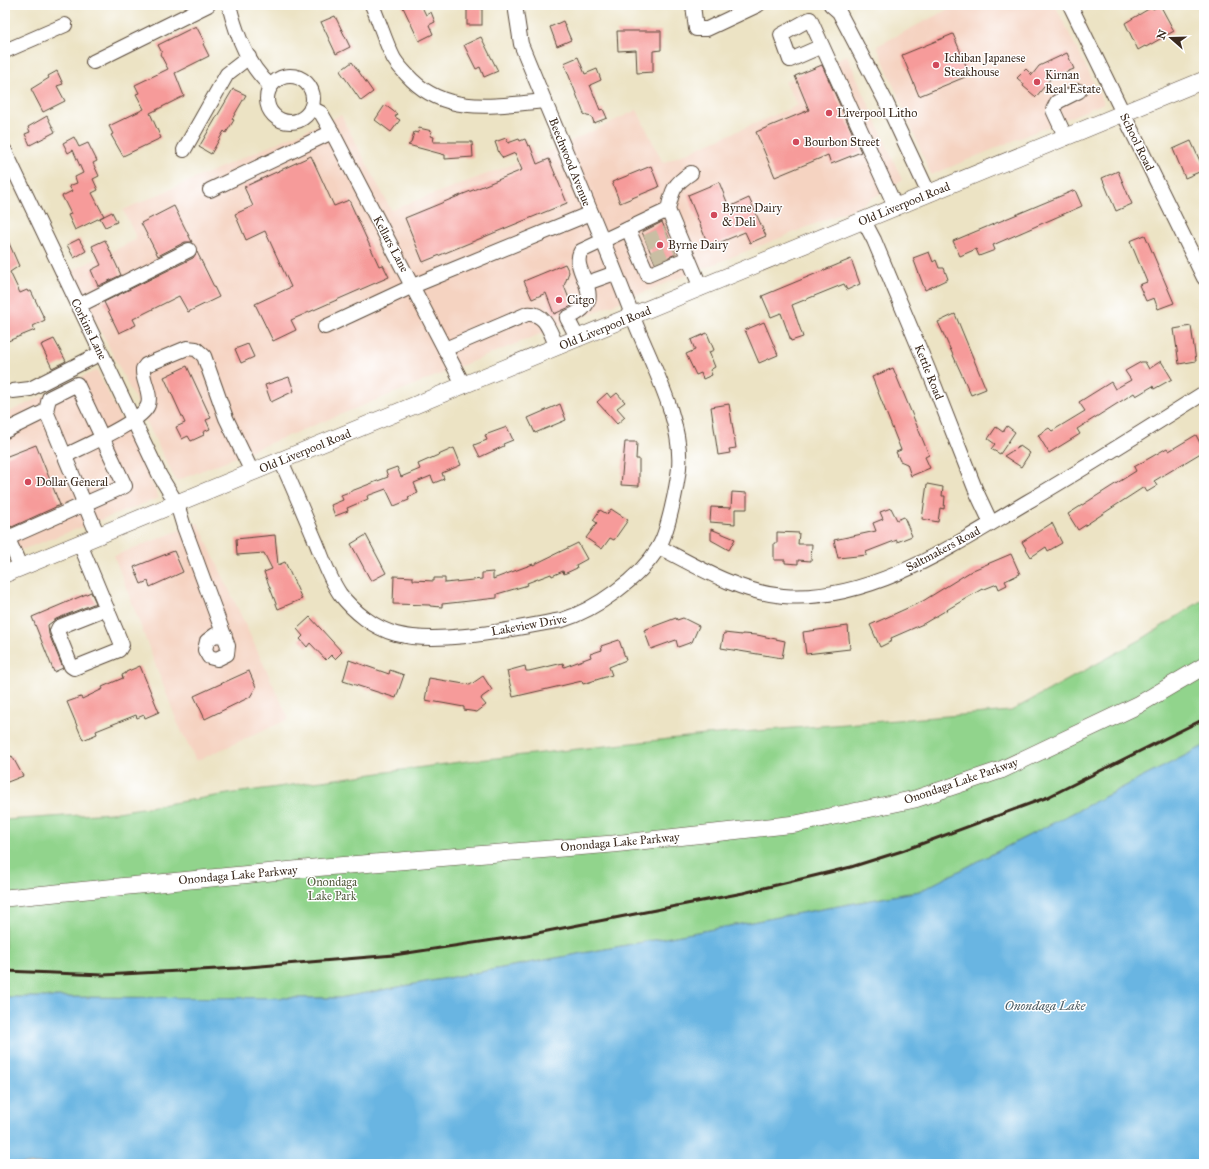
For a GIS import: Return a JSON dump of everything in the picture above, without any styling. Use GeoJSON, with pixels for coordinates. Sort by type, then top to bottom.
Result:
{"type":"FeatureCollection","features":[{"type":"Feature","properties":{"kind":"main road","name":"Old Liverpool Road"},"geometry":{"type":"LineString","coordinates":[[5,574],[633,317],[1204,80]]}},
{"type":"Feature","properties":{"kind":"main road","name":"Onondaga Lake Parkway"},"geometry":{"type":"LineString","coordinates":[[5,898],[293,870],[613,844],[796,824],[915,799],[1001,770],[1138,705],[1204,666]]}},
{"type":"Feature","properties":{"kind":"street"},"geometry":{"type":"LineString","coordinates":[[93,62],[208,5]]}},
{"type":"Feature","properties":{"kind":"street"},"geometry":{"type":"LineString","coordinates":[[229,5],[234,28],[249,57],[264,80],[271,86]]}},
{"type":"Feature","properties":{"kind":"street"},"geometry":{"type":"LineString","coordinates":[[372,5],[394,58],[401,69],[422,90],[442,101],[472,106],[545,101]]}},
{"type":"Feature","properties":{"kind":"street","name":"Beechwood Avenue"},"geometry":{"type":"LineString","coordinates":[[515,5],[521,44],[633,317]]}},
{"type":"Feature","properties":{"kind":"street"},"geometry":{"type":"LineString","coordinates":[[693,5],[696,30],[707,30],[758,5]]}},
{"type":"Feature","properties":{"kind":"street"},"geometry":{"type":"LineString","coordinates":[[831,5],[839,12],[885,100],[929,194]]}},
{"type":"Feature","properties":{"kind":"street","name":"School Road"},"geometry":{"type":"LineString","coordinates":[[1070,5],[1204,278]]}},
{"type":"Feature","properties":{"kind":"street"},"geometry":{"type":"LineString","coordinates":[[5,51],[65,25]]}},
{"type":"Feature","properties":{"kind":"street"},"geometry":{"type":"LineString","coordinates":[[822,46],[896,208]]}},
{"type":"Feature","properties":{"kind":"street"},"geometry":{"type":"LineString","coordinates":[[184,150],[227,74],[249,57]]}},
{"type":"Feature","properties":{"kind":"street"},"geometry":{"type":"LineString","coordinates":[[283,77],[298,77],[309,86],[312,93],[311,108],[301,119],[285,122],[278,119],[268,107],[267,100],[271,86],[283,77]]}},
{"type":"Feature","properties":{"kind":"street"},"geometry":{"type":"LineString","coordinates":[[1066,138],[1053,110],[1057,102],[1079,91]]}},
{"type":"Feature","properties":{"kind":"street","name":"Kellars Lane"},"geometry":{"type":"LineString","coordinates":[[311,108],[321,112],[464,386]]}},
{"type":"Feature","properties":{"kind":"street"},"geometry":{"type":"LineString","coordinates":[[210,190],[332,132]]}},
{"type":"Feature","properties":{"kind":"street","name":"Corkins Lane"},"geometry":{"type":"LineString","coordinates":[[5,151],[160,476],[177,504],[184,527],[225,636]]}},
{"type":"Feature","properties":{"kind":"street"},"geometry":{"type":"LineString","coordinates":[[691,173],[680,180],[671,191],[668,210],[672,232],[701,288]]}},
{"type":"Feature","properties":{"kind":"street"},"geometry":{"type":"LineString","coordinates":[[548,326],[583,311],[588,302],[589,294],[578,261],[578,255],[581,251],[668,210]]}},
{"type":"Feature","properties":{"kind":"street"},"geometry":{"type":"LineString","coordinates":[[325,327],[412,286],[591,212]]}},
{"type":"Feature","properties":{"kind":"street","name":"Kettle Road"},"geometry":{"type":"LineString","coordinates":[[864,221],[919,348],[976,491],[991,524]]}},
{"type":"Feature","properties":{"kind":"street"},"geometry":{"type":"LineString","coordinates":[[628,229],[641,244],[648,260],[648,275],[681,251]]}},
{"type":"Feature","properties":{"kind":"street"},"geometry":{"type":"LineString","coordinates":[[78,306],[189,250]]}},
{"type":"Feature","properties":{"kind":"street"},"geometry":{"type":"LineString","coordinates":[[586,283],[616,273]]}},
{"type":"Feature","properties":{"kind":"street"},"geometry":{"type":"LineString","coordinates":[[445,349],[527,314],[535,313],[540,316],[548,326],[557,347]]}},
{"type":"Feature","properties":{"kind":"street","name":"Lakeview Drive"},"geometry":{"type":"LineString","coordinates":[[281,461],[329,573],[340,593],[356,612],[379,627],[395,634],[409,636],[458,637],[562,620],[574,616],[614,592],[650,560],[659,547],[670,509],[679,467],[677,434],[667,402],[633,317]]}},
{"type":"Feature","properties":{"kind":"street"},"geometry":{"type":"LineString","coordinates":[[568,318],[578,339]]}},
{"type":"Feature","properties":{"kind":"street"},"geometry":{"type":"LineString","coordinates":[[65,456],[118,430],[143,413],[148,406],[149,397],[143,372],[146,365],[187,348],[196,349],[204,356],[226,418],[252,472]]}},
{"type":"Feature","properties":{"kind":"street"},"geometry":{"type":"LineString","coordinates":[[13,391],[30,389],[101,353]]}},
{"type":"Feature","properties":{"kind":"street"},"geometry":{"type":"LineString","coordinates":[[21,568],[6,535],[85,504],[125,486],[77,384],[49,398],[46,411],[85,504],[98,536]]}},
{"type":"Feature","properties":{"kind":"street","name":"Saltmakers Road"},"geometry":{"type":"LineString","coordinates":[[659,547],[723,580],[757,592],[784,596],[815,595],[866,585],[903,571],[991,524],[1204,393]]}},
{"type":"Feature","properties":{"kind":"street"},"geometry":{"type":"LineString","coordinates":[[5,431],[46,411]]}},
{"type":"Feature","properties":{"kind":"street"},"geometry":{"type":"LineString","coordinates":[[80,544],[107,608],[122,645],[119,650],[74,668],[71,666],[57,631],[59,627],[107,608]]}},
{"type":"Feature","properties":{"kind":"shaded area"},"geometry":{"type":"Polygon","coordinates":[[[956,5],[1055,5],[1104,103],[931,175],[877,46],[956,5]]]}},
{"type":"Feature","properties":{"kind":"shaded area"},"geometry":{"type":"Polygon","coordinates":[[[847,55],[902,180],[860,206],[176,481],[71,271],[137,239],[123,210],[341,115],[391,210],[554,149],[637,110],[663,163],[798,105],[785,82],[847,55]]]}},
{"type":"Feature","properties":{"kind":"shaded area"},"geometry":{"type":"Polygon","coordinates":[[[97,370],[159,498],[5,556],[5,414],[97,370]]]}},
{"type":"Feature","properties":{"kind":"shaded area"},"geometry":{"type":"Polygon","coordinates":[[[198,523],[289,719],[196,761],[178,724],[114,556],[198,523]]]}},
{"type":"Feature","properties":{"kind":"green space","name":"Onondaga Lake Park"},"geometry":{"type":"Polygon","coordinates":[[[1204,599],[1204,746],[920,891],[339,998],[5,997],[5,820],[111,813],[234,793],[460,762],[705,735],[1011,711],[1142,639],[1204,599]]]}},
{"type":"Feature","properties":{"kind":"water","name":"Onondaga Lake"},"geometry":{"type":"Polygon","coordinates":[[[1204,746],[1204,1164],[5,1164],[5,997],[339,998],[920,891],[1204,746]]]}},
{"type":"Feature","properties":{"kind":"building"},"geometry":{"type":"Polygon","coordinates":[[[402,5],[421,5],[426,15],[431,12],[435,22],[429,25],[433,34],[419,41],[402,5]]]}},
{"type":"Feature","properties":{"kind":"building"},"geometry":{"type":"Polygon","coordinates":[[[467,5],[482,5],[482,25],[467,25],[467,5]]]}},
{"type":"Feature","properties":{"kind":"building"},"geometry":{"type":"Polygon","coordinates":[[[1160,5],[1174,31],[1138,50],[1125,23],[1152,7],[1153,9],[1160,5]]]}},
{"type":"Feature","properties":{"kind":"building"},"geometry":{"type":"Polygon","coordinates":[[[335,16],[350,47],[336,54],[321,22],[335,16]]]}},
{"type":"Feature","properties":{"kind":"building"},"geometry":{"type":"Polygon","coordinates":[[[563,21],[571,40],[557,46],[550,27],[563,21]]]}},
{"type":"Feature","properties":{"kind":"building"},"geometry":{"type":"Polygon","coordinates":[[[196,26],[205,43],[203,44],[209,56],[175,73],[184,96],[150,113],[161,138],[123,156],[111,135],[113,134],[109,126],[144,109],[136,94],[139,93],[135,85],[168,69],[160,54],[162,53],[158,45],[196,26]]]}},
{"type":"Feature","properties":{"kind":"building"},"geometry":{"type":"Polygon","coordinates":[[[617,31],[661,31],[661,50],[653,51],[653,72],[637,73],[636,50],[618,51],[617,31]]]}},
{"type":"Feature","properties":{"kind":"building","name":"Ichiban Japanese Steakhouse"},"geometry":{"type":"Polygon","coordinates":[[[953,34],[970,75],[919,96],[902,55],[953,34]]]}},
{"type":"Feature","properties":{"kind":"building"},"geometry":{"type":"Polygon","coordinates":[[[481,37],[498,71],[484,77],[480,67],[476,69],[464,45],[481,37]]]}},
{"type":"Feature","properties":{"kind":"building"},"geometry":{"type":"Polygon","coordinates":[[[1067,53],[1074,69],[1051,78],[1036,97],[1023,86],[1024,84],[1017,78],[1026,69],[1032,75],[1039,66],[1067,53]]]}},
{"type":"Feature","properties":{"kind":"building"},"geometry":{"type":"Polygon","coordinates":[[[578,57],[585,74],[597,69],[601,80],[590,85],[600,110],[603,109],[607,118],[594,123],[592,117],[584,114],[564,63],[578,57]]]}},
{"type":"Feature","properties":{"kind":"building"},"geometry":{"type":"Polygon","coordinates":[[[352,62],[373,92],[361,101],[340,71],[352,62]]]}},
{"type":"Feature","properties":{"kind":"building"},"geometry":{"type":"Polygon","coordinates":[[[822,65],[861,152],[831,164],[828,155],[775,177],[756,132],[809,110],[795,76],[822,65]]]}},
{"type":"Feature","properties":{"kind":"building"},"geometry":{"type":"Polygon","coordinates":[[[57,71],[63,84],[57,86],[65,101],[43,112],[31,89],[49,78],[48,76],[57,71]]]}},
{"type":"Feature","properties":{"kind":"building"},"geometry":{"type":"Polygon","coordinates":[[[233,89],[246,95],[232,119],[234,120],[226,133],[224,131],[211,154],[199,147],[233,89]]]}},
{"type":"Feature","properties":{"kind":"building"},"geometry":{"type":"Polygon","coordinates":[[[385,105],[397,114],[395,117],[400,120],[391,132],[375,120],[385,105]]]}},
{"type":"Feature","properties":{"kind":"building"},"geometry":{"type":"Polygon","coordinates":[[[47,116],[55,132],[30,145],[25,134],[30,132],[28,127],[47,116]]]}},
{"type":"Feature","properties":{"kind":"building"},"geometry":{"type":"Polygon","coordinates":[[[419,128],[432,131],[430,136],[434,137],[433,142],[472,142],[473,157],[445,159],[445,155],[408,145],[411,143],[414,132],[418,133],[419,128]]]}},
{"type":"Feature","properties":{"kind":"building"},"geometry":{"type":"Polygon","coordinates":[[[74,137],[79,147],[88,143],[97,161],[93,163],[99,176],[93,179],[98,190],[92,193],[104,216],[75,230],[68,215],[71,214],[62,196],[72,191],[69,186],[77,183],[75,177],[83,173],[73,150],[68,153],[63,143],[74,137]]]}},
{"type":"Feature","properties":{"kind":"building"},"geometry":{"type":"Polygon","coordinates":[[[506,138],[508,143],[519,139],[520,141],[525,139],[528,146],[530,145],[537,164],[549,159],[567,203],[423,262],[405,218],[522,170],[515,153],[503,158],[499,153],[495,142],[506,138]]]}},
{"type":"Feature","properties":{"kind":"building"},"geometry":{"type":"Polygon","coordinates":[[[1191,141],[1204,170],[1185,178],[1173,149],[1191,141]]]}},
{"type":"Feature","properties":{"kind":"building"},"geometry":{"type":"Polygon","coordinates":[[[311,156],[334,206],[349,200],[379,266],[383,265],[389,277],[291,320],[296,330],[273,341],[255,304],[291,287],[265,231],[246,240],[235,214],[253,206],[244,187],[311,156]]]}},
{"type":"Feature","properties":{"kind":"building"},"geometry":{"type":"Polygon","coordinates":[[[651,166],[659,187],[620,203],[612,182],[651,166]]]}},
{"type":"Feature","properties":{"kind":"building"},"geometry":{"type":"Polygon","coordinates":[[[1118,171],[1132,204],[1116,211],[1102,178],[1118,171]]]}},
{"type":"Feature","properties":{"kind":"building","name":"Byrne Dairy & Deli"},"geometry":{"type":"Polygon","coordinates":[[[719,182],[729,207],[749,198],[766,236],[750,243],[745,232],[709,247],[688,195],[719,182]]]}},
{"type":"Feature","properties":{"kind":"building"},"geometry":{"type":"Polygon","coordinates":[[[1075,190],[1082,206],[993,245],[995,250],[979,256],[976,249],[960,256],[953,241],[1075,190]]]}},
{"type":"Feature","properties":{"kind":"building"},"geometry":{"type":"Polygon","coordinates":[[[174,206],[192,242],[185,242],[158,256],[141,223],[174,206]]]}},
{"type":"Feature","properties":{"kind":"building"},"geometry":{"type":"Polygon","coordinates":[[[112,212],[117,222],[105,227],[100,218],[112,212]]]}},
{"type":"Feature","properties":{"kind":"building","name":"Byrne Dairy"},"geometry":{"type":"Polygon","coordinates":[[[662,222],[676,254],[655,263],[642,232],[662,222]]]}},
{"type":"Feature","properties":{"kind":"building"},"geometry":{"type":"Polygon","coordinates":[[[5,234],[19,266],[10,272],[20,293],[27,290],[28,292],[31,291],[45,320],[33,326],[35,330],[8,341],[5,334],[5,234]]]}},
{"type":"Feature","properties":{"kind":"building"},"geometry":{"type":"Polygon","coordinates":[[[1145,235],[1174,303],[1158,309],[1154,298],[1146,301],[1139,285],[1147,282],[1130,241],[1145,235]]]}},
{"type":"Feature","properties":{"kind":"building"},"geometry":{"type":"Polygon","coordinates":[[[79,239],[86,251],[74,258],[67,245],[79,239]]]}},
{"type":"Feature","properties":{"kind":"building"},"geometry":{"type":"Polygon","coordinates":[[[105,240],[121,275],[98,286],[91,270],[101,265],[92,246],[105,240]]]}},
{"type":"Feature","properties":{"kind":"building"},"geometry":{"type":"Polygon","coordinates":[[[197,252],[219,297],[188,312],[179,296],[133,319],[136,325],[119,333],[104,302],[193,258],[197,252]]]}},
{"type":"Feature","properties":{"kind":"building"},"geometry":{"type":"Polygon","coordinates":[[[929,252],[933,262],[936,260],[939,268],[944,268],[948,279],[925,290],[913,258],[929,252]]]}},
{"type":"Feature","properties":{"kind":"building"},"geometry":{"type":"Polygon","coordinates":[[[851,259],[860,284],[847,290],[844,284],[792,305],[803,337],[791,341],[781,313],[771,317],[762,296],[851,259]]]}},
{"type":"Feature","properties":{"kind":"building"},"geometry":{"type":"Polygon","coordinates":[[[565,264],[569,272],[564,286],[572,306],[554,314],[546,293],[532,299],[524,281],[565,264]]]}},
{"type":"Feature","properties":{"kind":"building"},"geometry":{"type":"Polygon","coordinates":[[[955,314],[986,389],[971,395],[938,322],[955,314]]]}},
{"type":"Feature","properties":{"kind":"building"},"geometry":{"type":"Polygon","coordinates":[[[764,322],[778,355],[759,363],[745,330],[764,322]]]}},
{"type":"Feature","properties":{"kind":"building"},"geometry":{"type":"Polygon","coordinates":[[[1191,326],[1196,361],[1179,364],[1174,329],[1191,326]]]}},
{"type":"Feature","properties":{"kind":"building"},"geometry":{"type":"Polygon","coordinates":[[[707,333],[714,350],[709,352],[715,367],[710,370],[712,375],[703,379],[701,373],[696,375],[686,354],[695,350],[691,340],[707,333]]]}},
{"type":"Feature","properties":{"kind":"building"},"geometry":{"type":"Polygon","coordinates":[[[54,339],[66,361],[52,368],[41,345],[54,339]]]}},
{"type":"Feature","properties":{"kind":"building"},"geometry":{"type":"Polygon","coordinates":[[[248,344],[254,357],[241,363],[235,349],[248,344]]]}},
{"type":"Feature","properties":{"kind":"building"},"geometry":{"type":"Polygon","coordinates":[[[1161,361],[1172,379],[1154,389],[1153,386],[1136,396],[1134,393],[1077,429],[1080,434],[1049,453],[1038,435],[1049,428],[1052,431],[1085,411],[1079,402],[1111,382],[1115,389],[1131,380],[1125,371],[1141,362],[1145,362],[1149,369],[1161,361]]]}},
{"type":"Feature","properties":{"kind":"building"},"geometry":{"type":"Polygon","coordinates":[[[187,366],[211,418],[206,420],[210,429],[203,432],[204,435],[191,441],[188,436],[182,439],[176,427],[185,423],[164,377],[187,366]]]}},
{"type":"Feature","properties":{"kind":"building"},"geometry":{"type":"Polygon","coordinates":[[[893,368],[929,455],[925,457],[930,468],[911,476],[907,464],[900,461],[896,452],[901,450],[872,377],[893,368]]]}},
{"type":"Feature","properties":{"kind":"building"},"geometry":{"type":"Polygon","coordinates":[[[289,377],[294,391],[271,402],[265,385],[289,377]]]}},
{"type":"Feature","properties":{"kind":"building"},"geometry":{"type":"Polygon","coordinates":[[[607,393],[611,398],[617,393],[625,402],[617,408],[625,417],[617,424],[597,402],[607,393]]]}},
{"type":"Feature","properties":{"kind":"building"},"geometry":{"type":"Polygon","coordinates":[[[560,404],[566,420],[535,433],[528,418],[560,404]]]}},
{"type":"Feature","properties":{"kind":"building"},"geometry":{"type":"Polygon","coordinates":[[[729,404],[736,448],[729,449],[730,453],[718,455],[711,407],[729,404]]]}},
{"type":"Feature","properties":{"kind":"building"},"geometry":{"type":"Polygon","coordinates":[[[1007,426],[1015,432],[1000,454],[991,449],[995,444],[988,439],[996,427],[1003,432],[1007,426]]]}},
{"type":"Feature","properties":{"kind":"building"},"geometry":{"type":"Polygon","coordinates":[[[507,427],[513,440],[503,444],[504,446],[480,457],[474,445],[487,440],[485,435],[507,427]]]}},
{"type":"Feature","properties":{"kind":"building"},"geometry":{"type":"Polygon","coordinates":[[[1196,435],[1204,451],[1154,481],[1157,486],[1147,492],[1144,487],[1078,530],[1068,514],[1136,471],[1134,467],[1167,448],[1169,451],[1196,435]]]}},
{"type":"Feature","properties":{"kind":"building"},"geometry":{"type":"Polygon","coordinates":[[[625,442],[637,442],[636,459],[639,459],[639,486],[621,485],[625,442]]]}},
{"type":"Feature","properties":{"kind":"building","name":"Dollar General"},"geometry":{"type":"Polygon","coordinates":[[[36,445],[60,505],[12,527],[8,524],[5,517],[5,457],[36,445]]]}},
{"type":"Feature","properties":{"kind":"building"},"geometry":{"type":"Polygon","coordinates":[[[1020,446],[1030,453],[1021,467],[1004,456],[1020,446]]]}},
{"type":"Feature","properties":{"kind":"building"},"geometry":{"type":"Polygon","coordinates":[[[454,448],[461,465],[442,473],[444,479],[434,483],[431,476],[414,483],[418,493],[408,497],[409,500],[394,506],[386,489],[367,496],[368,499],[347,508],[348,511],[335,516],[331,505],[343,500],[341,495],[388,477],[386,471],[397,467],[401,477],[420,469],[418,464],[454,448]]]}},
{"type":"Feature","properties":{"kind":"building"},"geometry":{"type":"Polygon","coordinates":[[[927,484],[943,487],[942,496],[945,496],[944,509],[940,508],[938,522],[922,519],[927,484]]]}},
{"type":"Feature","properties":{"kind":"building"},"geometry":{"type":"Polygon","coordinates":[[[732,492],[747,493],[747,509],[735,509],[735,524],[710,522],[711,507],[731,508],[732,492]]]}},
{"type":"Feature","properties":{"kind":"building"},"geometry":{"type":"Polygon","coordinates":[[[891,508],[897,520],[904,517],[912,536],[866,552],[867,555],[838,558],[834,540],[876,531],[873,523],[883,519],[880,512],[891,508]]]}},
{"type":"Feature","properties":{"kind":"building"},"geometry":{"type":"Polygon","coordinates":[[[611,509],[628,520],[614,540],[610,538],[602,549],[586,538],[597,523],[593,520],[600,510],[607,514],[611,509]]]}},
{"type":"Feature","properties":{"kind":"building"},"geometry":{"type":"Polygon","coordinates":[[[1052,523],[1062,543],[1048,551],[1046,547],[1031,557],[1022,542],[1052,523]]]}},
{"type":"Feature","properties":{"kind":"building"},"geometry":{"type":"Polygon","coordinates":[[[711,529],[735,539],[729,550],[711,540],[711,529]]]}},
{"type":"Feature","properties":{"kind":"building"},"geometry":{"type":"Polygon","coordinates":[[[777,532],[799,533],[798,544],[812,544],[811,561],[798,560],[798,564],[785,563],[785,560],[774,560],[774,543],[777,543],[777,532]]]}},
{"type":"Feature","properties":{"kind":"building"},"geometry":{"type":"Polygon","coordinates":[[[275,535],[278,565],[285,562],[302,599],[278,609],[264,572],[272,569],[264,553],[237,555],[236,539],[275,535]]]}},
{"type":"Feature","properties":{"kind":"building"},"geometry":{"type":"Polygon","coordinates":[[[366,535],[386,573],[371,581],[351,544],[366,535]]]}},
{"type":"Feature","properties":{"kind":"building"},"geometry":{"type":"Polygon","coordinates":[[[578,543],[587,559],[576,565],[577,568],[564,574],[563,571],[552,576],[551,574],[527,583],[528,585],[497,594],[497,598],[442,604],[442,607],[430,605],[393,604],[394,576],[413,577],[413,580],[434,581],[434,578],[445,578],[445,583],[482,579],[482,573],[493,572],[493,579],[533,565],[578,543]]]}},
{"type":"Feature","properties":{"kind":"building"},"geometry":{"type":"Polygon","coordinates":[[[174,551],[183,572],[150,587],[148,581],[141,584],[134,567],[174,551]]]}},
{"type":"Feature","properties":{"kind":"building"},"geometry":{"type":"Polygon","coordinates":[[[1011,554],[1020,574],[1005,581],[1007,585],[999,589],[997,584],[982,589],[923,624],[891,638],[892,641],[880,647],[870,625],[923,601],[973,570],[1011,554]]]}},
{"type":"Feature","properties":{"kind":"building"},"geometry":{"type":"Polygon","coordinates":[[[91,592],[96,603],[56,619],[48,625],[49,634],[63,668],[54,672],[32,617],[91,592]]]}},
{"type":"Feature","properties":{"kind":"building"},"geometry":{"type":"Polygon","coordinates":[[[310,617],[342,652],[335,659],[331,655],[326,660],[310,643],[307,647],[300,639],[303,636],[297,629],[310,617]]]}},
{"type":"Feature","properties":{"kind":"building"},"geometry":{"type":"Polygon","coordinates":[[[676,618],[677,620],[683,618],[699,626],[692,642],[678,647],[676,640],[651,649],[644,630],[676,618]]]}},
{"type":"Feature","properties":{"kind":"building"},"geometry":{"type":"Polygon","coordinates":[[[848,626],[850,649],[806,654],[803,632],[848,626]]]}},
{"type":"Feature","properties":{"kind":"building"},"geometry":{"type":"Polygon","coordinates":[[[724,633],[757,635],[785,641],[782,658],[721,648],[724,633]]]}},
{"type":"Feature","properties":{"kind":"building"},"geometry":{"type":"Polygon","coordinates":[[[619,640],[626,660],[609,667],[612,675],[583,684],[582,681],[513,697],[507,671],[525,666],[526,671],[529,671],[563,663],[564,667],[591,657],[590,654],[602,650],[601,646],[619,640]]]}},
{"type":"Feature","properties":{"kind":"building"},"geometry":{"type":"Polygon","coordinates":[[[349,660],[389,674],[390,670],[404,675],[396,698],[343,681],[349,660]]]}},
{"type":"Feature","properties":{"kind":"building"},"geometry":{"type":"Polygon","coordinates":[[[140,666],[159,712],[145,718],[144,715],[137,718],[136,715],[96,731],[97,734],[83,740],[67,702],[81,697],[82,699],[103,689],[102,687],[123,678],[122,675],[126,672],[140,666]]]}},
{"type":"Feature","properties":{"kind":"building"},"geometry":{"type":"Polygon","coordinates":[[[249,671],[256,687],[250,697],[205,719],[194,696],[249,671]]]}},
{"type":"Feature","properties":{"kind":"building"},"geometry":{"type":"Polygon","coordinates":[[[483,676],[492,690],[482,697],[481,699],[486,705],[477,712],[464,710],[464,707],[425,700],[429,678],[470,685],[483,676]]]}},
{"type":"Feature","properties":{"kind":"building"},"geometry":{"type":"Polygon","coordinates":[[[12,756],[23,776],[5,783],[5,759],[12,756]]]}},
{"type":"Feature","properties":{"kind":"tunnel"},"geometry":{"type":"LineString","coordinates":[[646,242],[667,233]]}},
{"type":"Feature","properties":{"kind":"tunnel"},"geometry":{"type":"LineString","coordinates":[[653,258],[674,249]]}},
{"type":"Feature","properties":{"kind":"railway"},"geometry":{"type":"LineString","coordinates":[[5,971],[103,975],[237,968],[394,955],[527,935],[743,893],[851,867],[902,851],[1048,797],[1204,719]]}},
{"type":"Feature","properties":{"kind":"place","name":"Ichiban Japanese Steakhouse"},"geometry":{"type":"Point","coordinates":[936,65]}},
{"type":"Feature","properties":{"kind":"place","name":"Kirnan Real Estate"},"geometry":{"type":"Point","coordinates":[1037,82]}},
{"type":"Feature","properties":{"kind":"place","name":"Liverpool Litho"},"geometry":{"type":"Point","coordinates":[829,113]}},
{"type":"Feature","properties":{"kind":"place","name":"Bourbon Street"},"geometry":{"type":"Point","coordinates":[796,142]}},
{"type":"Feature","properties":{"kind":"place","name":"Byrne Dairy & Deli"},"geometry":{"type":"Point","coordinates":[714,215]}},
{"type":"Feature","properties":{"kind":"place","name":"Byrne Dairy"},"geometry":{"type":"Point","coordinates":[660,245]}},
{"type":"Feature","properties":{"kind":"place","name":"Citgo"},"geometry":{"type":"Point","coordinates":[559,300]}},
{"type":"Feature","properties":{"kind":"place","name":"Dollar General"},"geometry":{"type":"Point","coordinates":[28,482]}}]}
